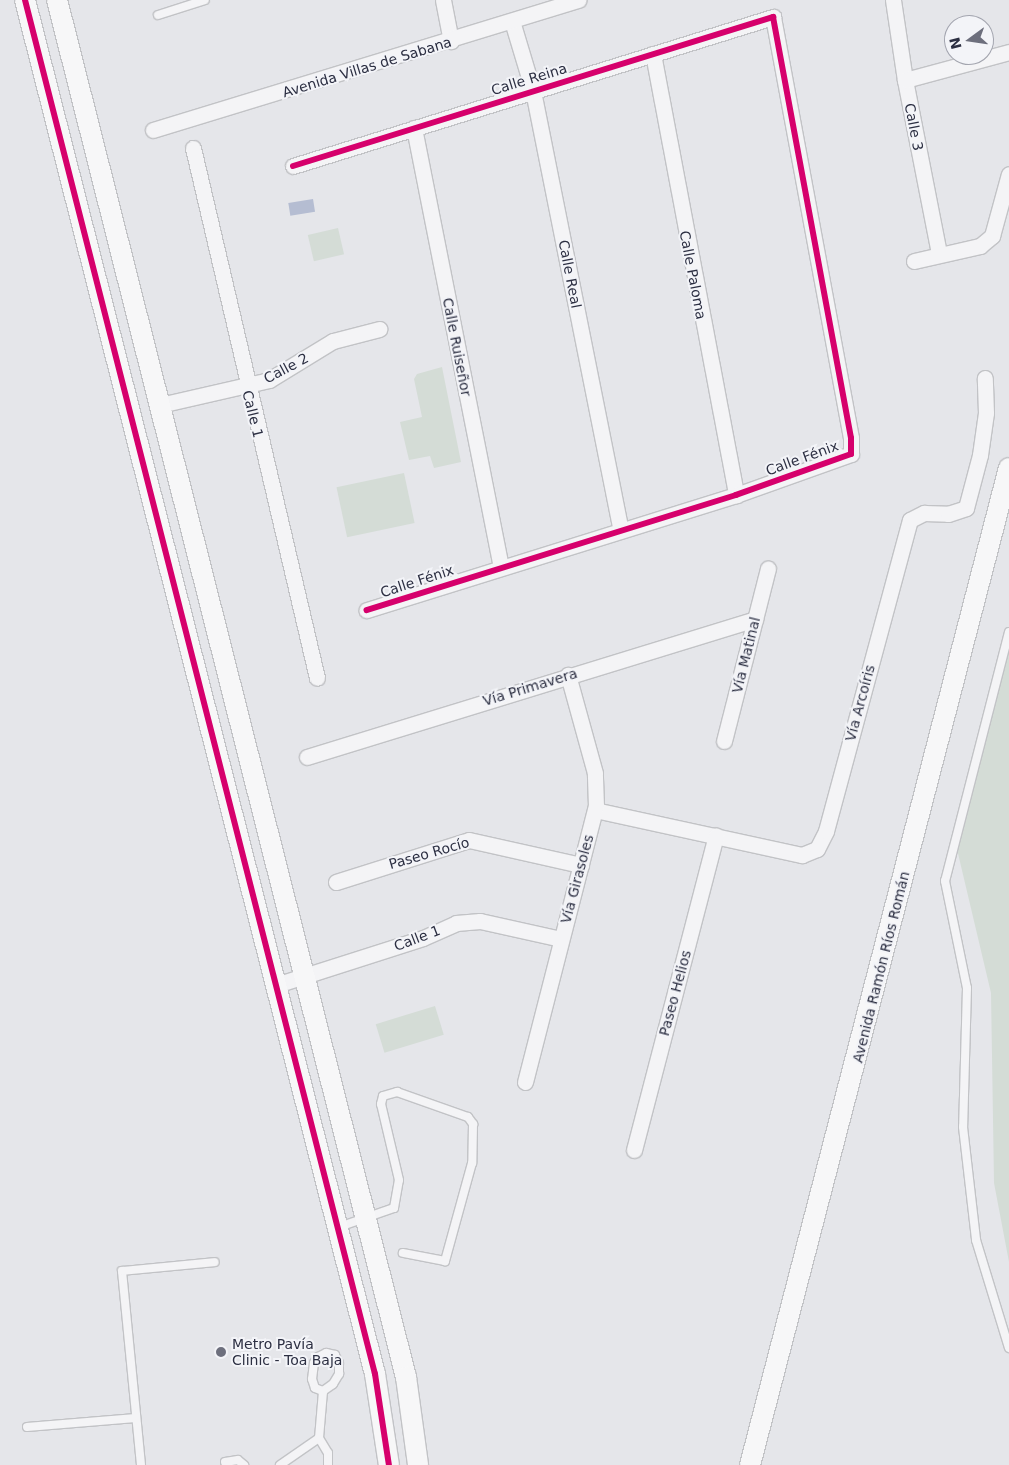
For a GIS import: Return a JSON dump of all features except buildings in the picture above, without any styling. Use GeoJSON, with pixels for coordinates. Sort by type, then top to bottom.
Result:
{"type":"FeatureCollection","features":[{"type":"Feature","properties":{"kind":"street"},"geometry":{"type":"LineString","coordinates":[[26,0],[375,1374],[390,1465]]}},
{"type":"Feature","properties":{"kind":"street"},"geometry":{"type":"LineString","coordinates":[[57,0],[406,1377],[418,1465]]}},
{"type":"Feature","properties":{"kind":"street"},"geometry":{"type":"LineString","coordinates":[[443,0],[451,41]]}},
{"type":"Feature","properties":{"kind":"street","name":"Avenida Villas de Sabana"},"geometry":{"type":"LineString","coordinates":[[153,130],[451,41],[579,0]]}},
{"type":"Feature","properties":{"kind":"street","name":"Calle 3"},"geometry":{"type":"LineString","coordinates":[[893,0],[905,80],[939,254]]}},
{"type":"Feature","properties":{"kind":"street","name":"Calle Reina"},"geometry":{"type":"LineString","coordinates":[[293,166],[773,17]]}},
{"type":"Feature","properties":{"kind":"street","name":"Calle Fénix"},"geometry":{"type":"LineString","coordinates":[[367,610],[736,495],[851,454],[851,438],[773,17]]}},
{"type":"Feature","properties":{"kind":"street","name":"Calle Real"},"geometry":{"type":"LineString","coordinates":[[512,21],[533,91],[621,530]]}},
{"type":"Feature","properties":{"kind":"street"},"geometry":{"type":"LineString","coordinates":[[905,80],[1009,52]]}},
{"type":"Feature","properties":{"kind":"street","name":"Calle Paloma"},"geometry":{"type":"LineString","coordinates":[[653,54],[736,495]]}},
{"type":"Feature","properties":{"kind":"street","name":"Calle Ruiseñor"},"geometry":{"type":"LineString","coordinates":[[414,128],[501,567]]}},
{"type":"Feature","properties":{"kind":"street","name":"Calle 1"},"geometry":{"type":"LineString","coordinates":[[193,148],[246,385],[317,678]]}},
{"type":"Feature","properties":{"kind":"street"},"geometry":{"type":"LineString","coordinates":[[914,261],[980,246],[992,236],[1009,174]]}},
{"type":"Feature","properties":{"kind":"street"},"geometry":{"type":"LineString","coordinates":[[102,300],[114,313],[137,393],[150,405],[160,405]]}},
{"type":"Feature","properties":{"kind":"street","name":"Calle 2"},"geometry":{"type":"LineString","coordinates":[[160,405],[269,380],[333,341],[379,329]]}},
{"type":"Feature","properties":{"kind":"street","name":"Vía Arcoíris"},"geometry":{"type":"LineString","coordinates":[[596,810],[802,855],[817,849],[822,843],[910,520],[924,513],[948,514],[966,508],[980,456],[986,413],[985,378]]}},
{"type":"Feature","properties":{"kind":"street"},"geometry":{"type":"LineString","coordinates":[[154,506],[155,472],[144,430],[147,418],[160,405]]}},
{"type":"Feature","properties":{"kind":"street","name":"Avenida Ramón Ríos Román"},"geometry":{"type":"LineString","coordinates":[[750,1465],[1009,468]]}},
{"type":"Feature","properties":{"kind":"street","name":"Vía Matinal"},"geometry":{"type":"LineString","coordinates":[[724,741],[768,569]]}},
{"type":"Feature","properties":{"kind":"street","name":"Vía Primavera"},"geometry":{"type":"LineString","coordinates":[[307,757],[568,675],[755,620]]}},
{"type":"Feature","properties":{"kind":"street","name":"Vía Girasoles"},"geometry":{"type":"LineString","coordinates":[[525,1082],[596,810],[595,774],[568,675]]}},
{"type":"Feature","properties":{"kind":"street","name":"Paseo Helios"},"geometry":{"type":"LineString","coordinates":[[634,1150],[716,836]]}},
{"type":"Feature","properties":{"kind":"street","name":"Paseo Rocío"},"geometry":{"type":"LineString","coordinates":[[336,882],[469,840],[581,865]]}},
{"type":"Feature","properties":{"kind":"street","name":"Calle 1"},"geometry":{"type":"LineString","coordinates":[[276,985],[305,978],[423,938],[456,923],[480,921],[561,939]]}},
{"type":"Feature","properties":{"kind":"lane"},"geometry":{"type":"LineString","coordinates":[[158,15],[205,0]]}},
{"type":"Feature","properties":{"kind":"lane"},"geometry":{"type":"LineString","coordinates":[[1009,632],[945,881],[967,988],[963,1127],[976,1240],[1009,1348]]}},
{"type":"Feature","properties":{"kind":"lane"},"geometry":{"type":"LineString","coordinates":[[337,1228],[394,1208],[400,1180],[381,1104],[383,1096],[397,1092],[468,1117],[473,1124],[472,1163],[445,1261],[402,1253]]}},
{"type":"Feature","properties":{"kind":"lane"},"geometry":{"type":"LineString","coordinates":[[141,1465],[122,1271],[215,1262]]}},
{"type":"Feature","properties":{"kind":"lane"},"geometry":{"type":"LineString","coordinates":[[326,1353],[335,1355],[339,1363],[339,1374],[333,1384],[323,1391],[315,1388],[312,1379],[314,1363],[318,1357],[326,1353]]}},
{"type":"Feature","properties":{"kind":"lane"},"geometry":{"type":"LineString","coordinates":[[323,1391],[319,1438],[328,1453],[328,1465]]}},
{"type":"Feature","properties":{"kind":"lane"},"geometry":{"type":"LineString","coordinates":[[27,1427],[136,1418]]}},
{"type":"Feature","properties":{"kind":"lane"},"geometry":{"type":"LineString","coordinates":[[280,1465],[319,1438]]}},
{"type":"Feature","properties":{"kind":"lane"},"geometry":{"type":"LineString","coordinates":[[226,1462],[238,1460],[244,1465]]}},
{"type":"Feature","properties":{"kind":"shaded area"},"geometry":{"type":"Polygon","coordinates":[[[338,228],[344,254],[314,261],[308,235],[338,228]]]}},
{"type":"Feature","properties":{"kind":"shaded area"},"geometry":{"type":"Polygon","coordinates":[[[442,367],[461,462],[434,468],[430,456],[409,460],[400,422],[422,417],[414,379],[417,374],[442,367]]]}},
{"type":"Feature","properties":{"kind":"shaded area"},"geometry":{"type":"Polygon","coordinates":[[[404,473],[415,523],[347,537],[337,487],[404,473]]]}},
{"type":"Feature","properties":{"kind":"shaded area"},"geometry":{"type":"Polygon","coordinates":[[[1009,650],[1009,1262],[994,1183],[991,993],[956,845],[1009,650]]]}},
{"type":"Feature","properties":{"kind":"shaded area"},"geometry":{"type":"Polygon","coordinates":[[[435,1006],[444,1035],[384,1053],[376,1024],[435,1006]]]}},
{"type":"Feature","properties":{"kind":"water"},"geometry":{"type":"Polygon","coordinates":[[[313,199],[315,212],[290,216],[288,203],[313,199]]]}},
{"type":"Feature","properties":{"kind":"cycle path"},"geometry":{"type":"LineString","coordinates":[[25,0],[375,1374],[389,1465]]}},
{"type":"Feature","properties":{"kind":"cycle path"},"geometry":{"type":"LineString","coordinates":[[293,166],[773,17],[851,438],[851,454],[736,495],[367,610]]}},
{"type":"Feature","properties":{"kind":"place","name":"Metro Pavía Clinic - Toa Baja"},"geometry":{"type":"Point","coordinates":[221,1352]}}]}
